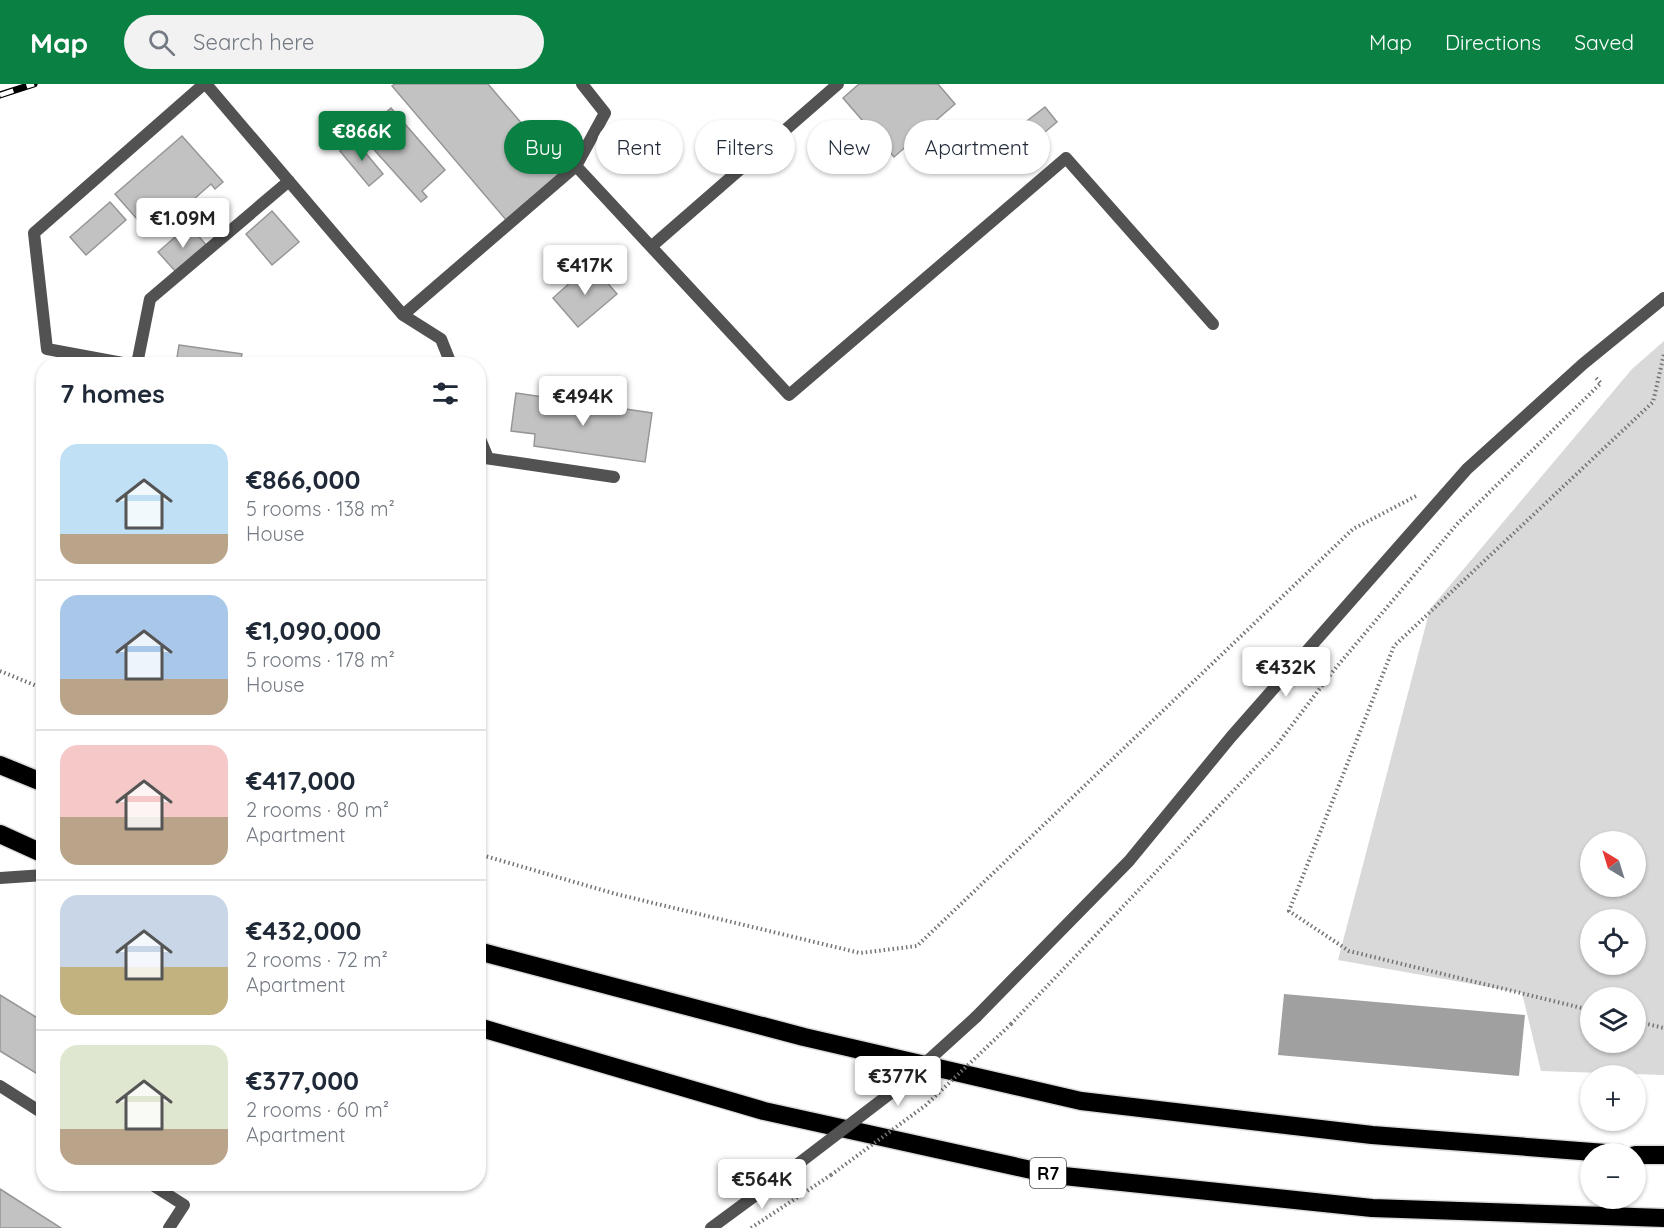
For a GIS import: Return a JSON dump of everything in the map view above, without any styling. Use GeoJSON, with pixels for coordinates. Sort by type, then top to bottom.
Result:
{"type":"FeatureCollection","features":[{"type":"Feature","properties":{"kind":"highway"},"geometry":{"type":"LineString","coordinates":[[0,765],[36,780]]}},
{"type":"Feature","properties":{"kind":"highway"},"geometry":{"type":"LineString","coordinates":[[0,834],[36,850]]}},
{"type":"Feature","properties":{"kind":"highway"},"geometry":{"type":"LineString","coordinates":[[486,953],[804,1037],[1081,1101],[1372,1135],[1580,1151]]}},
{"type":"Feature","properties":{"kind":"highway","name":"R7"},"geometry":{"type":"LineString","coordinates":[[486,1029],[764,1111],[1054,1175],[1372,1208],[1664,1218]]}},
{"type":"Feature","properties":{"kind":"highway"},"geometry":{"type":"LineString","coordinates":[[1646,1155],[1664,1155]]}},
{"type":"Feature","properties":{"kind":"street"},"geometry":{"type":"LineString","coordinates":[[90,357],[47,349],[34,233],[205,84],[404,315],[441,339],[448,357]]}},
{"type":"Feature","properties":{"kind":"street"},"geometry":{"type":"LineString","coordinates":[[582,84],[605,113],[584,151]]}},
{"type":"Feature","properties":{"kind":"street"},"geometry":{"type":"LineString","coordinates":[[652,246],[838,84]]}},
{"type":"Feature","properties":{"kind":"street"},"geometry":{"type":"LineString","coordinates":[[584,174],[789,395],[1066,158],[1213,324]]}},
{"type":"Feature","properties":{"kind":"street"},"geometry":{"type":"LineString","coordinates":[[404,315],[567,174]]}},
{"type":"Feature","properties":{"kind":"street"},"geometry":{"type":"LineString","coordinates":[[138,357],[150,299],[289,181]]}},
{"type":"Feature","properties":{"kind":"street"},"geometry":{"type":"LineString","coordinates":[[711,1228],[900,1086],[976,1017],[1129,861],[1231,737],[1467,470],[1583,364],[1664,298]]}},
{"type":"Feature","properties":{"kind":"street"},"geometry":{"type":"LineString","coordinates":[[486,458],[614,477]]}},
{"type":"Feature","properties":{"kind":"street"},"geometry":{"type":"LineString","coordinates":[[0,878],[36,876]]}},
{"type":"Feature","properties":{"kind":"street"},"geometry":{"type":"LineString","coordinates":[[0,1086],[36,1109]]}},
{"type":"Feature","properties":{"kind":"street"},"geometry":{"type":"LineString","coordinates":[[162,1191],[184,1205],[169,1228]]}},
{"type":"Feature","properties":{"kind":"path"},"geometry":{"type":"LineString","coordinates":[[1580,1008],[1349,951],[1288,911],[1394,646],[1653,402],[1664,354]]}},
{"type":"Feature","properties":{"kind":"path"},"geometry":{"type":"LineString","coordinates":[[751,1228],[831,1175],[926,1105],[1011,1024],[1276,746],[1334,670],[1458,522],[1601,383],[1583,364]]}},
{"type":"Feature","properties":{"kind":"path"},"geometry":{"type":"LineString","coordinates":[[486,856],[616,894],[860,953],[917,946],[1353,529],[1425,491]]}},
{"type":"Feature","properties":{"kind":"path"},"geometry":{"type":"LineString","coordinates":[[0,672],[36,686]]}},
{"type":"Feature","properties":{"kind":"path"},"geometry":{"type":"LineString","coordinates":[[1646,1024],[1664,1028]]}},
{"type":"Feature","properties":{"kind":"shaded area"},"geometry":{"type":"Polygon","coordinates":[[[1664,341],[1664,1075],[1646,1074],[1646,1065],[1580,1065],[1580,1072],[1541,1071],[1522,993],[1338,960],[1430,609],[1632,369],[1664,341]]]}},
{"type":"Feature","properties":{"kind":"shaded area"},"geometry":{"type":"Polygon","coordinates":[[[1284,994],[1525,1015],[1519,1076],[1278,1055],[1284,994]]]}},
{"type":"Feature","properties":{"kind":"building"},"geometry":{"type":"Polygon","coordinates":[[[395,84],[488,84],[519,120],[504,120],[504,174],[561,174],[507,221],[392,86],[395,84]]]}},
{"type":"Feature","properties":{"kind":"building"},"geometry":{"type":"Polygon","coordinates":[[[859,84],[938,84],[955,104],[937,120],[904,120],[904,148],[894,157],[892,155],[892,120],[862,120],[843,98],[859,84]]]}},
{"type":"Feature","properties":{"kind":"building"},"geometry":{"type":"Polygon","coordinates":[[[1045,107],[1057,122],[1050,128],[1050,120],[1028,120],[1045,107]]]}},
{"type":"Feature","properties":{"kind":"building"},"geometry":{"type":"Polygon","coordinates":[[[391,108],[445,170],[422,191],[427,197],[421,202],[360,134],[391,108]]]}},
{"type":"Feature","properties":{"kind":"building"},"geometry":{"type":"Polygon","coordinates":[[[182,136],[223,182],[215,189],[211,184],[152,236],[115,194],[182,136]]]}},
{"type":"Feature","properties":{"kind":"building"},"geometry":{"type":"Polygon","coordinates":[[[354,139],[383,174],[369,186],[340,151],[354,139]]]}},
{"type":"Feature","properties":{"kind":"building"},"geometry":{"type":"Polygon","coordinates":[[[110,202],[126,220],[86,255],[70,237],[110,202]]]}},
{"type":"Feature","properties":{"kind":"building"},"geometry":{"type":"Polygon","coordinates":[[[272,211],[299,242],[272,265],[246,234],[272,211]]]}},
{"type":"Feature","properties":{"kind":"building"},"geometry":{"type":"Polygon","coordinates":[[[189,225],[207,246],[177,273],[158,252],[189,225]]]}},
{"type":"Feature","properties":{"kind":"building"},"geometry":{"type":"Polygon","coordinates":[[[591,264],[617,294],[578,327],[553,298],[591,264]]]}},
{"type":"Feature","properties":{"kind":"building"},"geometry":{"type":"Polygon","coordinates":[[[179,345],[242,354],[241,357],[177,357],[179,345]]]}},
{"type":"Feature","properties":{"kind":"building"},"geometry":{"type":"Polygon","coordinates":[[[516,393],[652,413],[645,462],[534,446],[535,434],[511,431],[516,393]]]}},
{"type":"Feature","properties":{"kind":"building"},"geometry":{"type":"Polygon","coordinates":[[[0,995],[36,1017],[36,1073],[0,1051],[0,995]]]}},
{"type":"Feature","properties":{"kind":"building"},"geometry":{"type":"Polygon","coordinates":[[[0,1189],[61,1228],[0,1228],[0,1189]]]}},
{"type":"Feature","properties":{"kind":"railway"},"geometry":{"type":"LineString","coordinates":[[0,95],[34,84]]}}]}
